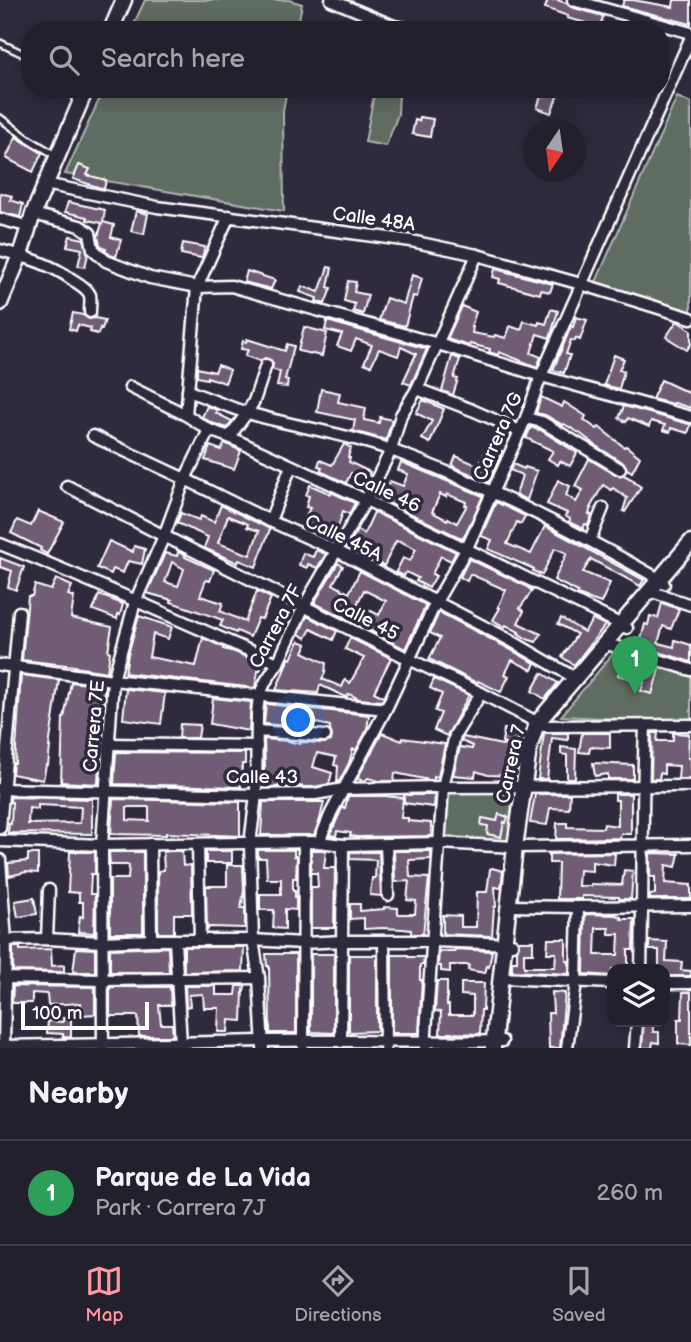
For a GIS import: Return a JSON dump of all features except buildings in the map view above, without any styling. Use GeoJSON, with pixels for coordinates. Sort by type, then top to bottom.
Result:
{"type":"FeatureCollection","features":[{"type":"Feature","properties":{"kind":"street"},"geometry":{"type":"LineString","coordinates":[[115,21],[124,0]]}},
{"type":"Feature","properties":{"kind":"street"},"geometry":{"type":"LineString","coordinates":[[331,0],[382,21]]}},
{"type":"Feature","properties":{"kind":"street"},"geometry":{"type":"LineString","coordinates":[[573,0],[644,21]]}},
{"type":"Feature","properties":{"kind":"street"},"geometry":{"type":"LineString","coordinates":[[617,13],[620,0]]}},
{"type":"Feature","properties":{"kind":"street"},"geometry":{"type":"LineString","coordinates":[[670,29],[691,35]]}},
{"type":"Feature","properties":{"kind":"street","name":"Carrera 7G"},"geometry":{"type":"LineString","coordinates":[[670,76],[691,35]]}},
{"type":"Feature","properties":{"kind":"street"},"geometry":{"type":"LineString","coordinates":[[0,303],[45,184],[82,98]]}},
{"type":"Feature","properties":{"kind":"street","name":"Carrera 7G"},"geometry":{"type":"LineString","coordinates":[[319,842],[436,602],[467,548],[526,418],[541,376],[659,98]]}},
{"type":"Feature","properties":{"kind":"street","name":"Calle 48A"},"geometry":{"type":"LineString","coordinates":[[45,184],[157,207],[411,240],[477,255],[691,318]]}},
{"type":"Feature","properties":{"kind":"street"},"geometry":{"type":"LineString","coordinates":[[186,415],[197,287],[229,216]]}},
{"type":"Feature","properties":{"kind":"street"},"geometry":{"type":"LineString","coordinates":[[0,219],[80,226],[90,233],[93,250],[106,261],[150,278],[197,287],[231,286],[691,417]]}},
{"type":"Feature","properties":{"kind":"street"},"geometry":{"type":"LineString","coordinates":[[0,250],[58,270],[85,288],[89,292],[90,312]]}},
{"type":"Feature","properties":{"kind":"street","name":"Carrera 7F"},"geometry":{"type":"LineString","coordinates":[[263,1045],[259,978],[253,940],[250,844],[256,795],[259,696],[278,663],[304,606],[366,500],[391,450],[401,415],[438,344],[477,255]]}},
{"type":"Feature","properties":{"kind":"street"},"geometry":{"type":"LineString","coordinates":[[229,437],[254,401],[266,365]]}},
{"type":"Feature","properties":{"kind":"street","name":"Calle 46"},"geometry":{"type":"LineString","coordinates":[[130,387],[209,429],[467,548],[623,626]]}},
{"type":"Feature","properties":{"kind":"street"},"geometry":{"type":"LineString","coordinates":[[417,388],[520,431]]}},
{"type":"Feature","properties":{"kind":"street"},"geometry":{"type":"LineString","coordinates":[[188,391],[247,413],[391,450],[492,491],[590,540],[657,586],[691,605]]}},
{"type":"Feature","properties":{"kind":"street"},"geometry":{"type":"LineString","coordinates":[[526,418],[542,422],[621,470]]}},
{"type":"Feature","properties":{"kind":"street","name":"Carrera 7E"},"geometry":{"type":"LineString","coordinates":[[103,1046],[103,845],[113,680],[135,601],[164,536],[185,478],[209,429]]}},
{"type":"Feature","properties":{"kind":"street","name":"Calle 45A"},"geometry":{"type":"LineString","coordinates":[[93,436],[337,551],[508,639],[575,678]]}},
{"type":"Feature","properties":{"kind":"street"},"geometry":{"type":"LineString","coordinates":[[270,521],[291,466]]}},
{"type":"Feature","properties":{"kind":"street","name":"Calle 45"},"geometry":{"type":"LineString","coordinates":[[67,486],[540,724]]}},
{"type":"Feature","properties":{"kind":"street"},"geometry":{"type":"LineString","coordinates":[[590,540],[603,508]]}},
{"type":"Feature","properties":{"kind":"street","name":"Carrera 7"},"geometry":{"type":"LineString","coordinates":[[540,724],[691,542]]}},
{"type":"Feature","properties":{"kind":"street"},"geometry":{"type":"LineString","coordinates":[[0,544],[278,663]]}},
{"type":"Feature","properties":{"kind":"street","name":"Carrera 7"},"geometry":{"type":"LineString","coordinates":[[657,586],[691,555]]}},
{"type":"Feature","properties":{"kind":"street"},"geometry":{"type":"LineString","coordinates":[[0,828],[4,742],[15,667],[19,612]]}},
{"type":"Feature","properties":{"kind":"street"},"geometry":{"type":"LineString","coordinates":[[608,644],[691,670]]}},
{"type":"Feature","properties":{"kind":"street","name":"Carrera 7"},"geometry":{"type":"LineString","coordinates":[[498,1045],[518,847],[540,724],[575,678],[608,644]]}},
{"type":"Feature","properties":{"kind":"street"},"geometry":{"type":"LineString","coordinates":[[0,664],[113,680],[386,709]]}},
{"type":"Feature","properties":{"kind":"street"},"geometry":{"type":"LineString","coordinates":[[425,1046],[443,787],[455,735],[481,693]]}},
{"type":"Feature","properties":{"kind":"street"},"geometry":{"type":"LineString","coordinates":[[540,724],[691,725]]}},
{"type":"Feature","properties":{"kind":"street"},"geometry":{"type":"LineString","coordinates":[[641,964],[645,725]]}},
{"type":"Feature","properties":{"kind":"street"},"geometry":{"type":"LineString","coordinates":[[257,730],[325,736]]}},
{"type":"Feature","properties":{"kind":"street"},"geometry":{"type":"LineString","coordinates":[[109,744],[257,746]]}},
{"type":"Feature","properties":{"kind":"street"},"geometry":{"type":"LineString","coordinates":[[527,786],[691,786]]}},
{"type":"Feature","properties":{"kind":"street","name":"Calle 43"},"geometry":{"type":"LineString","coordinates":[[2,789],[256,795],[315,794],[344,789],[527,786]]}},
{"type":"Feature","properties":{"kind":"street"},"geometry":{"type":"LineString","coordinates":[[0,841],[103,845],[319,842],[344,845],[518,847],[691,845]]}},
{"type":"Feature","properties":{"kind":"street"},"geometry":{"type":"LineString","coordinates":[[303,1045],[304,843]]}},
{"type":"Feature","properties":{"kind":"street"},"geometry":{"type":"LineString","coordinates":[[150,844],[151,940]]}},
{"type":"Feature","properties":{"kind":"street"},"geometry":{"type":"LineString","coordinates":[[198,844],[200,940]]}},
{"type":"Feature","properties":{"kind":"street"},"geometry":{"type":"LineString","coordinates":[[386,844],[388,895]]}},
{"type":"Feature","properties":{"kind":"street"},"geometry":{"type":"LineString","coordinates":[[341,1042],[344,845]]}},
{"type":"Feature","properties":{"kind":"street"},"geometry":{"type":"LineString","coordinates":[[0,860],[4,978],[2,1046],[303,1045],[341,1042],[425,1046],[498,1045]]}},
{"type":"Feature","properties":{"kind":"street"},"geometry":{"type":"LineString","coordinates":[[47,939],[49,890]]}},
{"type":"Feature","properties":{"kind":"street"},"geometry":{"type":"LineString","coordinates":[[512,906],[691,906]]}},
{"type":"Feature","properties":{"kind":"street"},"geometry":{"type":"LineString","coordinates":[[567,1048],[576,982],[578,907]]}},
{"type":"Feature","properties":{"kind":"street"},"geometry":{"type":"LineString","coordinates":[[3,940],[253,940],[302,943],[432,941],[508,944]]}},
{"type":"Feature","properties":{"kind":"street"},"geometry":{"type":"LineString","coordinates":[[175,941],[181,1044]]}},
{"type":"Feature","properties":{"kind":"street"},"geometry":{"type":"LineString","coordinates":[[384,941],[385,1045]]}},
{"type":"Feature","properties":{"kind":"street"},"geometry":{"type":"LineString","coordinates":[[4,978],[259,978]]}},
{"type":"Feature","properties":{"kind":"street"},"geometry":{"type":"LineString","coordinates":[[504,979],[607,983]]}},
{"type":"Feature","properties":{"kind":"street"},"geometry":{"type":"LineString","coordinates":[[670,983],[691,983]]}},
{"type":"Feature","properties":{"kind":"street"},"geometry":{"type":"LineString","coordinates":[[635,1048],[637,1027]]}},
{"type":"Feature","properties":{"kind":"lane"},"geometry":{"type":"LineString","coordinates":[[0,43],[21,53]]}},
{"type":"Feature","properties":{"kind":"lane"},"geometry":{"type":"LineString","coordinates":[[0,118],[57,156]]}},
{"type":"Feature","properties":{"kind":"green space"},"geometry":{"type":"Polygon","coordinates":[[[145,0],[289,0],[302,4],[299,21],[135,21],[145,0]]]}},
{"type":"Feature","properties":{"kind":"green space"},"geometry":{"type":"Polygon","coordinates":[[[677,97],[691,103],[691,312],[595,284],[677,97]]]}},
{"type":"Feature","properties":{"kind":"green space"},"geometry":{"type":"Polygon","coordinates":[[[100,98],[285,98],[283,111],[284,211],[65,174],[100,98]]]}},
{"type":"Feature","properties":{"kind":"green space"},"geometry":{"type":"Polygon","coordinates":[[[373,98],[399,98],[398,114],[386,146],[365,142],[373,98]]]}},
{"type":"Feature","properties":{"kind":"green space"},"geometry":{"type":"Polygon","coordinates":[[[616,650],[691,672],[691,722],[561,716],[616,650]]]}},
{"type":"Feature","properties":{"kind":"green space"},"geometry":{"type":"Polygon","coordinates":[[[447,792],[513,792],[508,841],[442,843],[447,792]]]}},
{"type":"Feature","properties":{"kind":"place","name":"Parque de La Vida"},"geometry":{"type":"Point","coordinates":[635,694]}}]}
